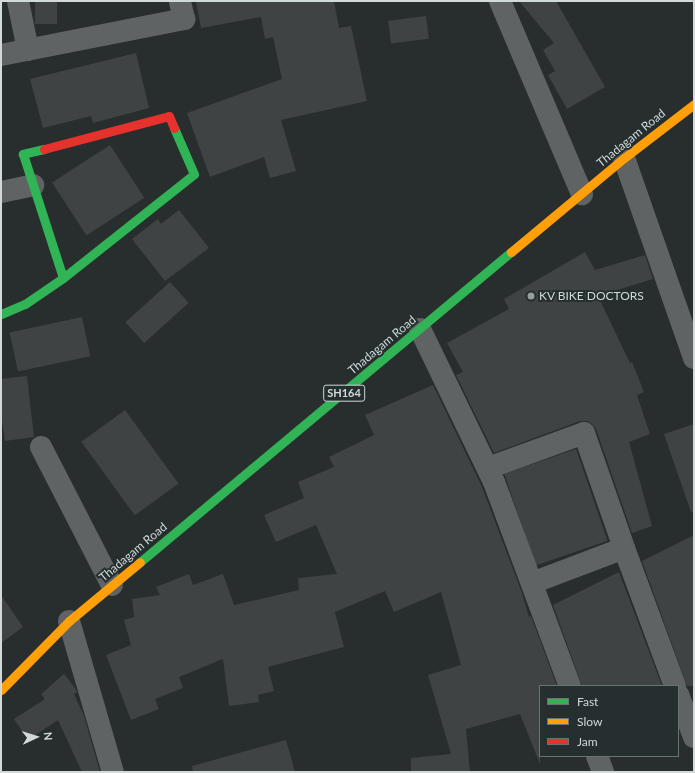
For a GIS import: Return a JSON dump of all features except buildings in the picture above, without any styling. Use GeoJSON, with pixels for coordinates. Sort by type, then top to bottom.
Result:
{"type":"FeatureCollection","features":[{"type":"Feature","properties":{"kind":"main road","name":"Thadagam Road"},"geometry":{"type":"LineString","coordinates":[[1,690],[69,622],[112,585],[624,158],[694,104]]}},
{"type":"Feature","properties":{"kind":"main road"},"geometry":{"type":"LineString","coordinates":[[1,314],[25,304],[63,278],[194,174],[169,116],[23,154],[63,278]]}},
{"type":"Feature","properties":{"kind":"street"},"geometry":{"type":"LineString","coordinates":[[18,1],[28,50]]}},
{"type":"Feature","properties":{"kind":"street"},"geometry":{"type":"LineString","coordinates":[[1,55],[184,19],[180,1]]}},
{"type":"Feature","properties":{"kind":"street"},"geometry":{"type":"LineString","coordinates":[[500,1],[582,194]]}},
{"type":"Feature","properties":{"kind":"street"},"geometry":{"type":"LineString","coordinates":[[624,158],[694,358]]}},
{"type":"Feature","properties":{"kind":"street"},"geometry":{"type":"LineString","coordinates":[[1,192],[33,184]]}},
{"type":"Feature","properties":{"kind":"street"},"geometry":{"type":"LineString","coordinates":[[420,329],[488,468],[570,685]]}},
{"type":"Feature","properties":{"kind":"street"},"geometry":{"type":"LineString","coordinates":[[488,468],[584,433],[624,548],[675,685]]}},
{"type":"Feature","properties":{"kind":"street"},"geometry":{"type":"LineString","coordinates":[[41,447],[112,585]]}},
{"type":"Feature","properties":{"kind":"street"},"geometry":{"type":"LineString","coordinates":[[532,583],[624,548]]}},
{"type":"Feature","properties":{"kind":"street"},"geometry":{"type":"LineString","coordinates":[[69,622],[113,772]]}},
{"type":"Feature","properties":{"kind":"street"},"geometry":{"type":"LineString","coordinates":[[679,697],[694,737]]}},
{"type":"Feature","properties":{"kind":"street"},"geometry":{"type":"LineString","coordinates":[[597,757],[603,772]]}},
{"type":"Feature","properties":{"kind":"traffic: fast"},"geometry":{"type":"LineString","coordinates":[[1,314],[25,304],[63,278],[194,174],[174,128]]}},
{"type":"Feature","properties":{"kind":"traffic: fast"},"geometry":{"type":"LineString","coordinates":[[44,149],[23,154],[63,278]]}},
{"type":"Feature","properties":{"kind":"traffic: fast"},"geometry":{"type":"LineString","coordinates":[[140,562],[511,252]]}},
{"type":"Feature","properties":{"kind":"traffic: slow"},"geometry":{"type":"LineString","coordinates":[[511,252],[624,158],[694,104]]}},
{"type":"Feature","properties":{"kind":"traffic: slow"},"geometry":{"type":"LineString","coordinates":[[1,690],[69,621],[140,562]]}},
{"type":"Feature","properties":{"kind":"traffic: jam"},"geometry":{"type":"LineString","coordinates":[[44,149],[169,116],[174,128]]}},
{"type":"Feature","properties":{"kind":"place","name":"KV BIKE DOCTORS"},"geometry":{"type":"Point","coordinates":[531,296]}}]}
